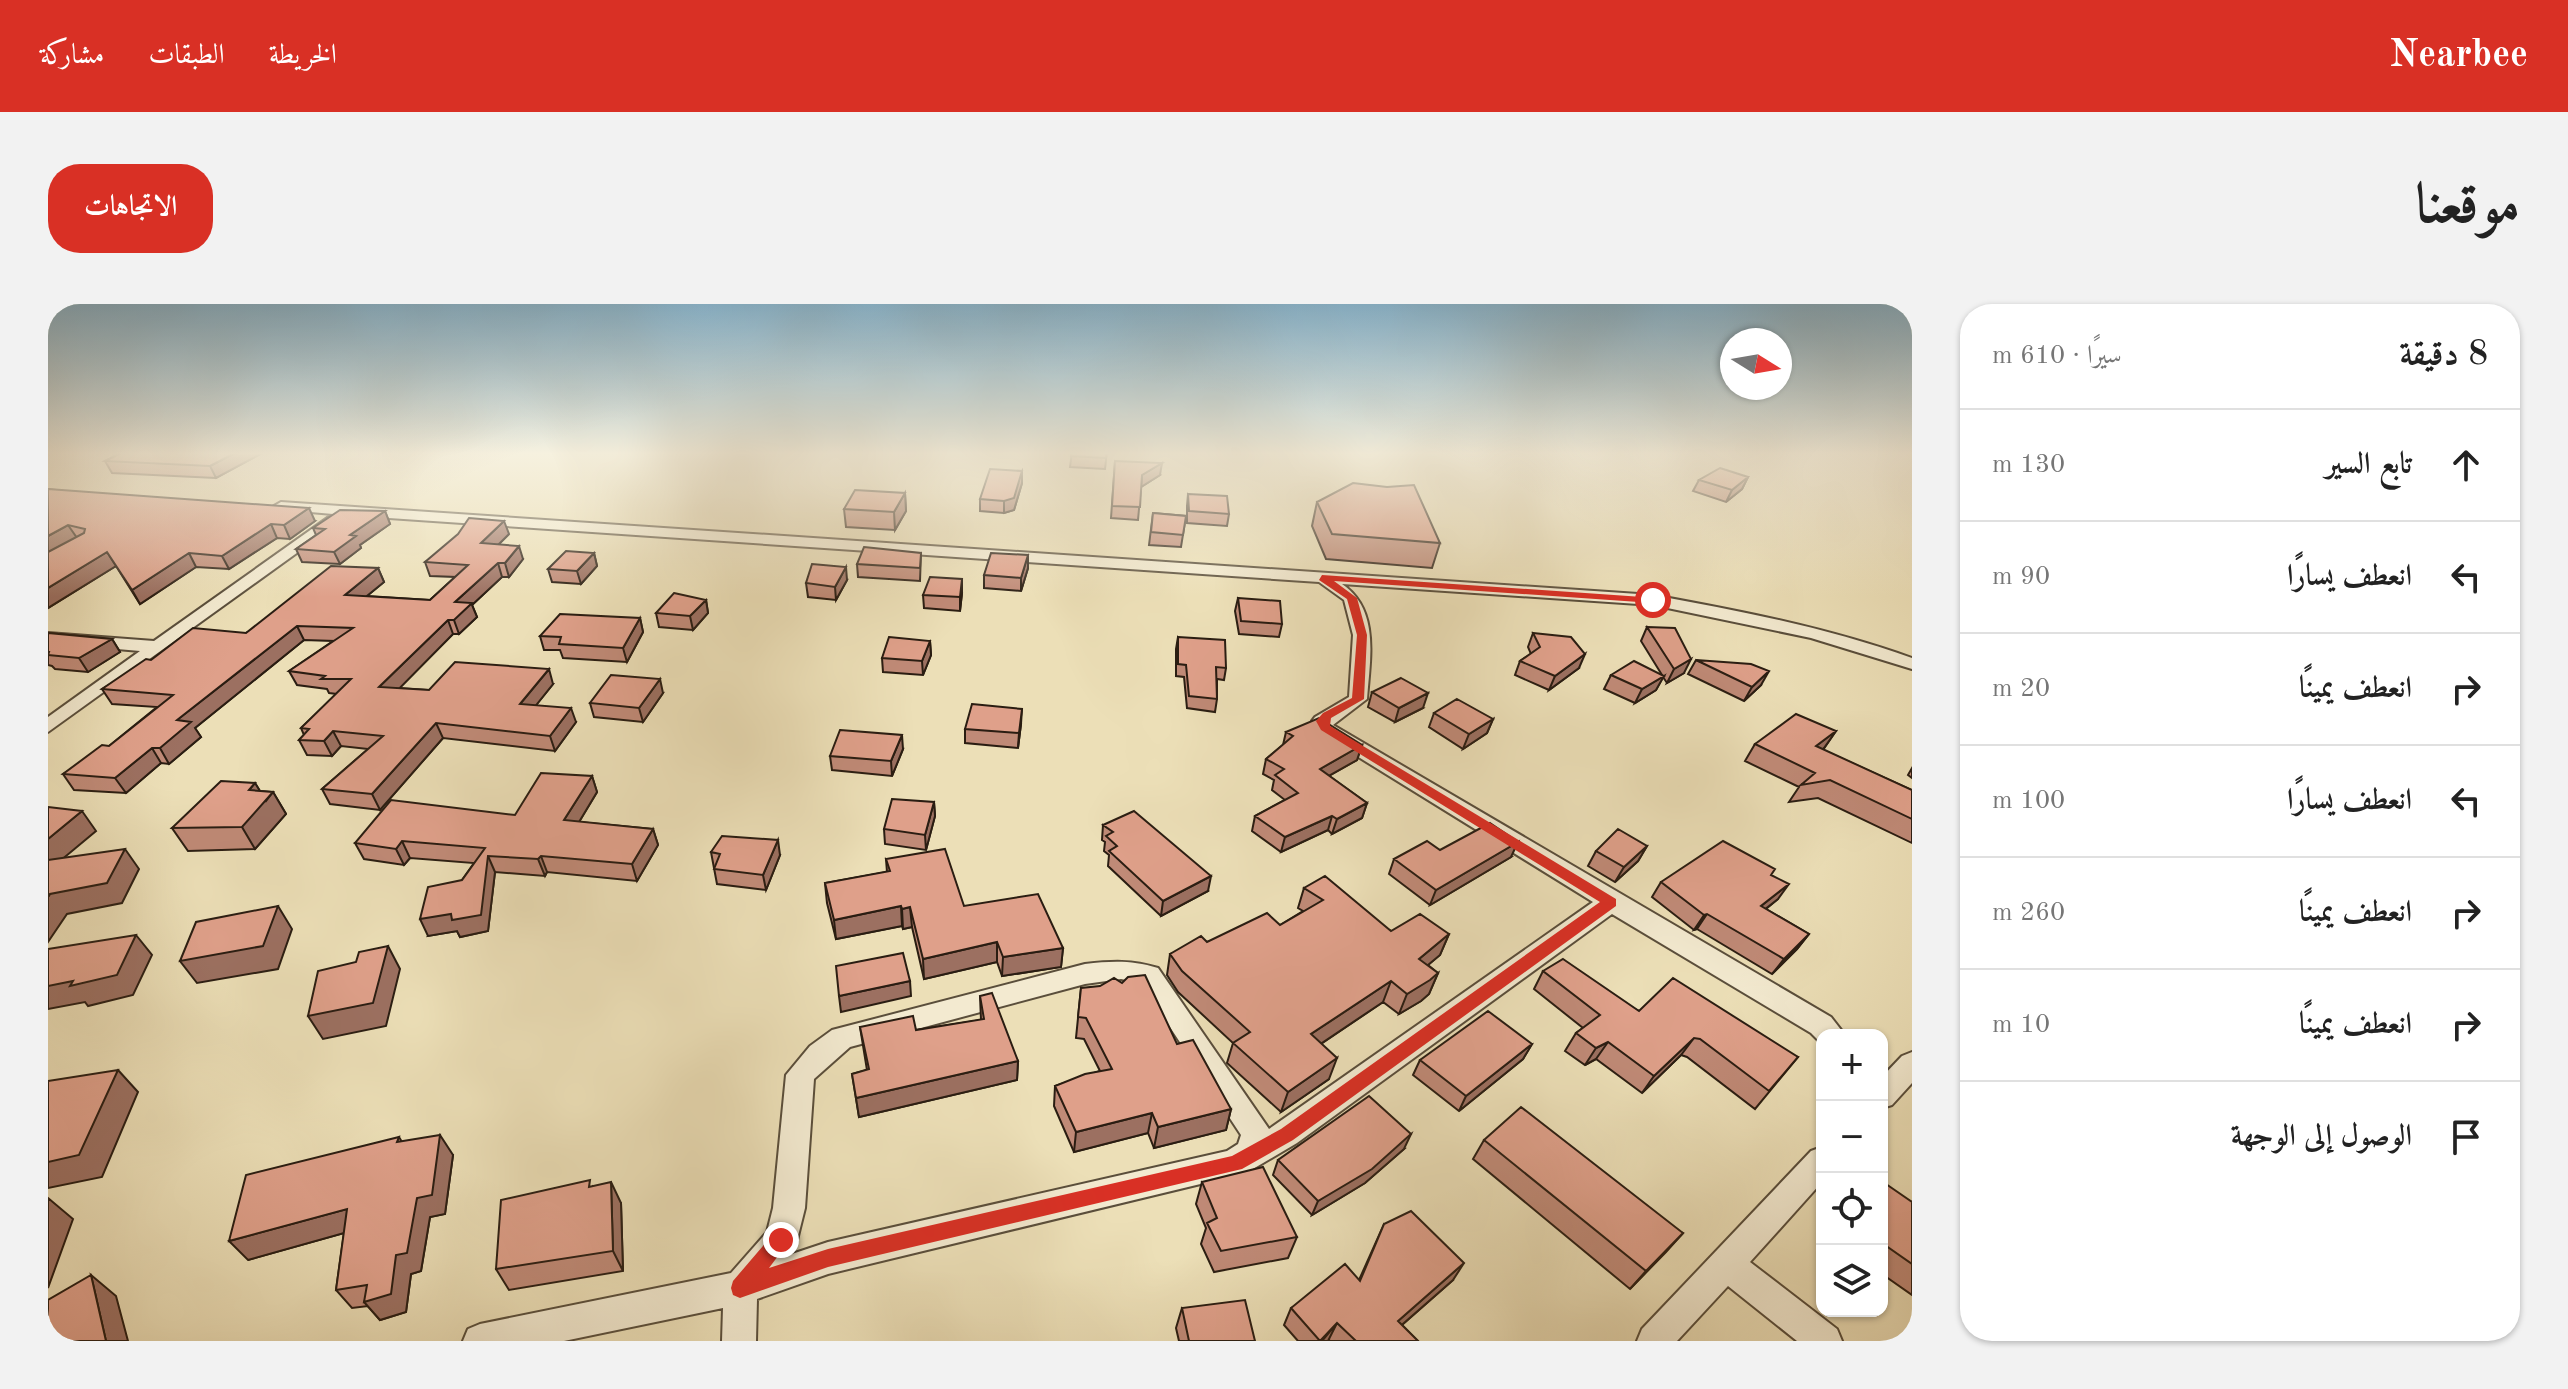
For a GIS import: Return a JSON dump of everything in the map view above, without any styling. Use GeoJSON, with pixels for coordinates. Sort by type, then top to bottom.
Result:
{"type":"FeatureCollection","features":[{"type":"Feature","properties":{"kind":"street"},"geometry":{"type":"LineString","coordinates":[[268,505],[1653,600],[1805,631],[1912,664]]}},
{"type":"Feature","properties":{"kind":"street"},"geometry":{"type":"LineString","coordinates":[[48,726],[346,510]]}},
{"type":"Feature","properties":{"kind":"street"},"geometry":{"type":"LineString","coordinates":[[1322,578],[1352,598],[1362,635],[1358,699],[1327,715],[1322,721],[1325,728],[1825,1029]]}},
{"type":"Feature","properties":{"kind":"street"},"geometry":{"type":"LineString","coordinates":[[48,638],[157,647]]}},
{"type":"Feature","properties":{"kind":"street"},"geometry":{"type":"LineString","coordinates":[[480,1341],[740,1288],[828,1258],[1235,1163],[1287,1134],[1611,902]]}},
{"type":"Feature","properties":{"kind":"street"},"geometry":{"type":"LineString","coordinates":[[739,1341],[740,1288],[781,1240],[789,1208],[800,1075],[820,1054],[842,1038],[1085,974],[1135,969],[1149,975],[1256,1133],[1250,1152]]}},
{"type":"Feature","properties":{"kind":"street"},"geometry":{"type":"LineString","coordinates":[[1888,1090],[1912,1064]]}},
{"type":"Feature","properties":{"kind":"street"},"geometry":{"type":"LineString","coordinates":[[1654,1341],[1816,1167]]}},
{"type":"Feature","properties":{"kind":"street"},"geometry":{"type":"LineString","coordinates":[[1726,1264],[1825,1341]]}},
{"type":"Feature","properties":{"kind":"building"},"geometry":{"type":"Polygon","coordinates":[[[48,500],[205,500],[309,508],[284,525],[271,524],[222,556],[189,553],[132,590],[107,552],[48,588],[48,552],[84,533],[85,529],[68,525],[48,536],[48,500]]]}},
{"type":"Feature","properties":{"kind":"building"},"geometry":{"type":"Polygon","coordinates":[[[849,500],[901,500],[894,512],[844,509],[849,500]]]}},
{"type":"Feature","properties":{"kind":"building"},"geometry":{"type":"Polygon","coordinates":[[[1112,500],[1140,500],[1140,507],[1112,506],[1112,500]]]}},
{"type":"Feature","properties":{"kind":"building"},"geometry":{"type":"Polygon","coordinates":[[[1188,500],[1227,500],[1229,514],[1189,511],[1188,500]]]}},
{"type":"Feature","properties":{"kind":"building"},"geometry":{"type":"Polygon","coordinates":[[[1421,500],[1440,543],[1332,534],[1317,502],[1421,500]]]}},
{"type":"Feature","properties":{"kind":"building"},"geometry":{"type":"Polygon","coordinates":[[[340,510],[385,511],[350,535],[356,536],[334,552],[296,549],[325,529],[313,528],[340,510]]]}},
{"type":"Feature","properties":{"kind":"building"},"geometry":{"type":"Polygon","coordinates":[[[1153,513],[1186,516],[1183,535],[1151,532],[1153,513]]]}},
{"type":"Feature","properties":{"kind":"building"},"geometry":{"type":"Polygon","coordinates":[[[469,518],[504,521],[481,543],[519,546],[505,563],[498,563],[455,602],[472,603],[454,620],[448,620],[379,687],[429,690],[455,662],[549,669],[520,704],[571,708],[550,736],[436,723],[372,794],[322,789],[383,736],[333,731],[324,741],[299,740],[309,729],[301,728],[351,679],[321,679],[325,676],[289,671],[353,628],[297,626],[177,720],[191,722],[160,748],[152,748],[115,778],[63,774],[102,745],[109,746],[173,695],[102,689],[146,659],[151,660],[193,628],[246,633],[331,566],[378,568],[345,595],[430,600],[468,565],[425,562],[458,534],[469,518]]]}},
{"type":"Feature","properties":{"kind":"building"},"geometry":{"type":"Polygon","coordinates":[[[864,547],[921,553],[920,568],[857,564],[864,547]]]}},
{"type":"Feature","properties":{"kind":"building"},"geometry":{"type":"Polygon","coordinates":[[[566,551],[594,553],[577,571],[548,569],[566,551]]]}},
{"type":"Feature","properties":{"kind":"building"},"geometry":{"type":"Polygon","coordinates":[[[991,553],[1028,555],[1021,578],[984,575],[991,553]]]}},
{"type":"Feature","properties":{"kind":"building"},"geometry":{"type":"Polygon","coordinates":[[[812,564],[846,567],[835,587],[806,583],[812,564]]]}},
{"type":"Feature","properties":{"kind":"building"},"geometry":{"type":"Polygon","coordinates":[[[930,577],[962,579],[960,597],[923,595],[930,577]]]}},
{"type":"Feature","properties":{"kind":"building"},"geometry":{"type":"Polygon","coordinates":[[[674,593],[706,600],[690,616],[656,613],[674,593]]]}},
{"type":"Feature","properties":{"kind":"building"},"geometry":{"type":"Polygon","coordinates":[[[1238,598],[1280,601],[1282,624],[1241,621],[1238,598]]]}},
{"type":"Feature","properties":{"kind":"building"},"geometry":{"type":"Polygon","coordinates":[[[560,614],[640,618],[623,648],[559,644],[561,637],[540,636],[560,614]]]}},
{"type":"Feature","properties":{"kind":"building"},"geometry":{"type":"Polygon","coordinates":[[[1647,627],[1675,628],[1691,659],[1674,669],[1647,627]]]}},
{"type":"Feature","properties":{"kind":"building"},"geometry":{"type":"Polygon","coordinates":[[[48,633],[112,639],[79,658],[48,655],[48,633]]]}},
{"type":"Feature","properties":{"kind":"building"},"geometry":{"type":"Polygon","coordinates":[[[1533,633],[1571,637],[1585,654],[1555,676],[1520,661],[1540,647],[1533,633]]]}},
{"type":"Feature","properties":{"kind":"building"},"geometry":{"type":"Polygon","coordinates":[[[889,637],[930,641],[922,661],[882,658],[889,637]]]}},
{"type":"Feature","properties":{"kind":"building"},"geometry":{"type":"Polygon","coordinates":[[[1178,637],[1225,640],[1226,668],[1216,667],[1217,699],[1189,696],[1186,665],[1178,664],[1178,637]]]}},
{"type":"Feature","properties":{"kind":"building"},"geometry":{"type":"Polygon","coordinates":[[[1696,660],[1751,664],[1769,671],[1752,687],[1696,660]]]}},
{"type":"Feature","properties":{"kind":"building"},"geometry":{"type":"Polygon","coordinates":[[[1634,661],[1664,676],[1642,689],[1611,675],[1634,661]]]}},
{"type":"Feature","properties":{"kind":"building"},"geometry":{"type":"Polygon","coordinates":[[[611,675],[660,679],[639,708],[590,703],[611,675]]]}},
{"type":"Feature","properties":{"kind":"building"},"geometry":{"type":"Polygon","coordinates":[[[1401,678],[1428,693],[1399,708],[1372,692],[1401,678]]]}},
{"type":"Feature","properties":{"kind":"building"},"geometry":{"type":"Polygon","coordinates":[[[1457,699],[1493,719],[1469,734],[1434,713],[1457,699]]]}},
{"type":"Feature","properties":{"kind":"building"},"geometry":{"type":"Polygon","coordinates":[[[972,704],[1022,709],[1019,733],[965,729],[972,704]]]}},
{"type":"Feature","properties":{"kind":"building"},"geometry":{"type":"Polygon","coordinates":[[[1796,714],[1836,731],[1816,746],[1912,790],[1912,819],[1830,780],[1801,785],[1815,773],[1755,744],[1796,714]]]}},
{"type":"Feature","properties":{"kind":"building"},"geometry":{"type":"Polygon","coordinates":[[[1319,718],[1362,745],[1320,769],[1367,803],[1337,819],[1332,816],[1285,837],[1255,816],[1298,793],[1275,775],[1284,769],[1266,759],[1293,736],[1286,732],[1319,718]]]}},
{"type":"Feature","properties":{"kind":"building"},"geometry":{"type":"Polygon","coordinates":[[[840,730],[902,735],[891,761],[830,756],[840,730]]]}},
{"type":"Feature","properties":{"kind":"building"},"geometry":{"type":"Polygon","coordinates":[[[541,773],[592,776],[564,820],[653,829],[632,864],[541,856],[538,859],[488,856],[481,915],[452,920],[451,914],[420,919],[428,887],[462,880],[485,848],[402,841],[396,849],[355,843],[391,800],[515,815],[541,773]]]}},
{"type":"Feature","properties":{"kind":"building"},"geometry":{"type":"Polygon","coordinates":[[[221,781],[255,783],[249,790],[273,792],[242,827],[172,828],[221,781]]]}},
{"type":"Feature","properties":{"kind":"building"},"geometry":{"type":"Polygon","coordinates":[[[892,799],[934,802],[925,835],[884,829],[892,799]]]}},
{"type":"Feature","properties":{"kind":"building"},"geometry":{"type":"Polygon","coordinates":[[[48,807],[82,811],[48,839],[48,807]]]}},
{"type":"Feature","properties":{"kind":"building"},"geometry":{"type":"Polygon","coordinates":[[[1134,811],[1211,876],[1163,901],[1109,851],[1117,846],[1106,836],[1113,832],[1103,825],[1134,811]]]}},
{"type":"Feature","properties":{"kind":"building"},"geometry":{"type":"Polygon","coordinates":[[[1490,823],[1518,842],[1436,890],[1394,859],[1427,841],[1440,850],[1490,823]]]}},
{"type":"Feature","properties":{"kind":"building"},"geometry":{"type":"Polygon","coordinates":[[[1618,829],[1647,846],[1624,867],[1596,851],[1618,829]]]}},
{"type":"Feature","properties":{"kind":"building"},"geometry":{"type":"Polygon","coordinates":[[[722,836],[778,840],[763,875],[714,869],[720,854],[711,852],[722,836]]]}},
{"type":"Feature","properties":{"kind":"building"},"geometry":{"type":"Polygon","coordinates":[[[1723,841],[1775,869],[1771,875],[1789,884],[1761,906],[1809,934],[1784,959],[1704,915],[1661,882],[1723,841]]]}},
{"type":"Feature","properties":{"kind":"building"},"geometry":{"type":"Polygon","coordinates":[[[125,849],[107,883],[50,894],[48,897],[48,860],[125,849]]]}},
{"type":"Feature","properties":{"kind":"building"},"geometry":{"type":"Polygon","coordinates":[[[945,849],[964,906],[1038,894],[1063,948],[1003,957],[997,942],[923,959],[910,907],[902,909],[901,906],[834,920],[825,883],[890,871],[886,859],[945,849]]]}},
{"type":"Feature","properties":{"kind":"building"},"geometry":{"type":"Polygon","coordinates":[[[1325,876],[1391,931],[1420,914],[1449,934],[1419,959],[1438,973],[1430,980],[1407,994],[1391,981],[1311,1034],[1337,1058],[1288,1092],[1233,1043],[1250,1032],[1182,971],[1170,954],[1201,936],[1207,942],[1267,913],[1280,925],[1323,900],[1304,888],[1325,876]]]}},
{"type":"Feature","properties":{"kind":"building"},"geometry":{"type":"Polygon","coordinates":[[[278,906],[263,946],[180,961],[196,922],[278,906]]]}},
{"type":"Feature","properties":{"kind":"building"},"geometry":{"type":"Polygon","coordinates":[[[136,935],[117,975],[70,986],[73,981],[48,986],[48,949],[136,935]]]}},
{"type":"Feature","properties":{"kind":"building"},"geometry":{"type":"Polygon","coordinates":[[[388,946],[373,1003],[308,1016],[318,971],[356,962],[359,952],[388,946]]]}},
{"type":"Feature","properties":{"kind":"building"},"geometry":{"type":"Polygon","coordinates":[[[903,953],[910,981],[839,996],[836,966],[903,953]]]}},
{"type":"Feature","properties":{"kind":"building"},"geometry":{"type":"Polygon","coordinates":[[[1563,959],[1639,1011],[1673,978],[1798,1057],[1769,1091],[1700,1039],[1694,1038],[1654,1076],[1608,1042],[1596,1048],[1576,1033],[1600,1015],[1543,971],[1563,959]]]}},
{"type":"Feature","properties":{"kind":"building"},"geometry":{"type":"Polygon","coordinates":[[[1145,975],[1177,1044],[1193,1040],[1231,1109],[1158,1127],[1152,1113],[1076,1132],[1055,1086],[1085,1074],[1112,1069],[1086,1018],[1078,1017],[1081,988],[1100,986],[1114,978],[1122,983],[1128,977],[1145,975]]]}},
{"type":"Feature","properties":{"kind":"building"},"geometry":{"type":"Polygon","coordinates":[[[992,993],[1018,1061],[856,1098],[852,1074],[869,1069],[860,1027],[913,1016],[916,1030],[984,1019],[980,996],[992,993]]]}},
{"type":"Feature","properties":{"kind":"building"},"geometry":{"type":"Polygon","coordinates":[[[1488,1011],[1532,1044],[1466,1096],[1420,1060],[1488,1011]]]}},
{"type":"Feature","properties":{"kind":"building"},"geometry":{"type":"Polygon","coordinates":[[[118,1070],[79,1155],[48,1162],[48,1081],[118,1070]]]}},
{"type":"Feature","properties":{"kind":"building"},"geometry":{"type":"Polygon","coordinates":[[[1369,1096],[1411,1134],[1372,1169],[1318,1201],[1278,1160],[1369,1096]]]}},
{"type":"Feature","properties":{"kind":"building"},"geometry":{"type":"Polygon","coordinates":[[[1521,1107],[1683,1233],[1646,1271],[1484,1140],[1521,1107]]]}},
{"type":"Feature","properties":{"kind":"building"},"geometry":{"type":"Polygon","coordinates":[[[440,1135],[432,1195],[417,1198],[407,1253],[396,1255],[391,1294],[364,1302],[367,1285],[336,1290],[347,1209],[229,1241],[246,1175],[399,1137],[397,1142],[440,1135]]]}},
{"type":"Feature","properties":{"kind":"building"},"geometry":{"type":"Polygon","coordinates":[[[1263,1167],[1297,1237],[1221,1251],[1207,1223],[1217,1218],[1202,1182],[1263,1167]]]}},
{"type":"Feature","properties":{"kind":"building"},"geometry":{"type":"Polygon","coordinates":[[[590,1180],[589,1187],[611,1182],[613,1251],[496,1269],[501,1200],[590,1180]]]}},
{"type":"Feature","properties":{"kind":"building"},"geometry":{"type":"Polygon","coordinates":[[[1888,1185],[1912,1202],[1912,1264],[1888,1247],[1888,1185]]]}},
{"type":"Feature","properties":{"kind":"building"},"geometry":{"type":"Polygon","coordinates":[[[1411,1211],[1464,1263],[1398,1321],[1418,1341],[1356,1341],[1337,1323],[1320,1341],[1291,1308],[1345,1264],[1360,1281],[1384,1224],[1411,1211]]]}},
{"type":"Feature","properties":{"kind":"building"},"geometry":{"type":"Polygon","coordinates":[[[91,1275],[106,1341],[48,1341],[48,1300],[91,1275]]]}},
{"type":"Feature","properties":{"kind":"building"},"geometry":{"type":"Polygon","coordinates":[[[1245,1300],[1255,1341],[1189,1341],[1182,1308],[1245,1300]]]}},
{"type":"Feature","properties":{"kind":"route"},"geometry":{"type":"LineString","coordinates":[[781,1240],[740,1288],[828,1258],[1235,1163],[1287,1134],[1611,902],[1325,728],[1322,721],[1327,715],[1358,699],[1362,635],[1352,598],[1322,578],[1653,600]]}}]}
